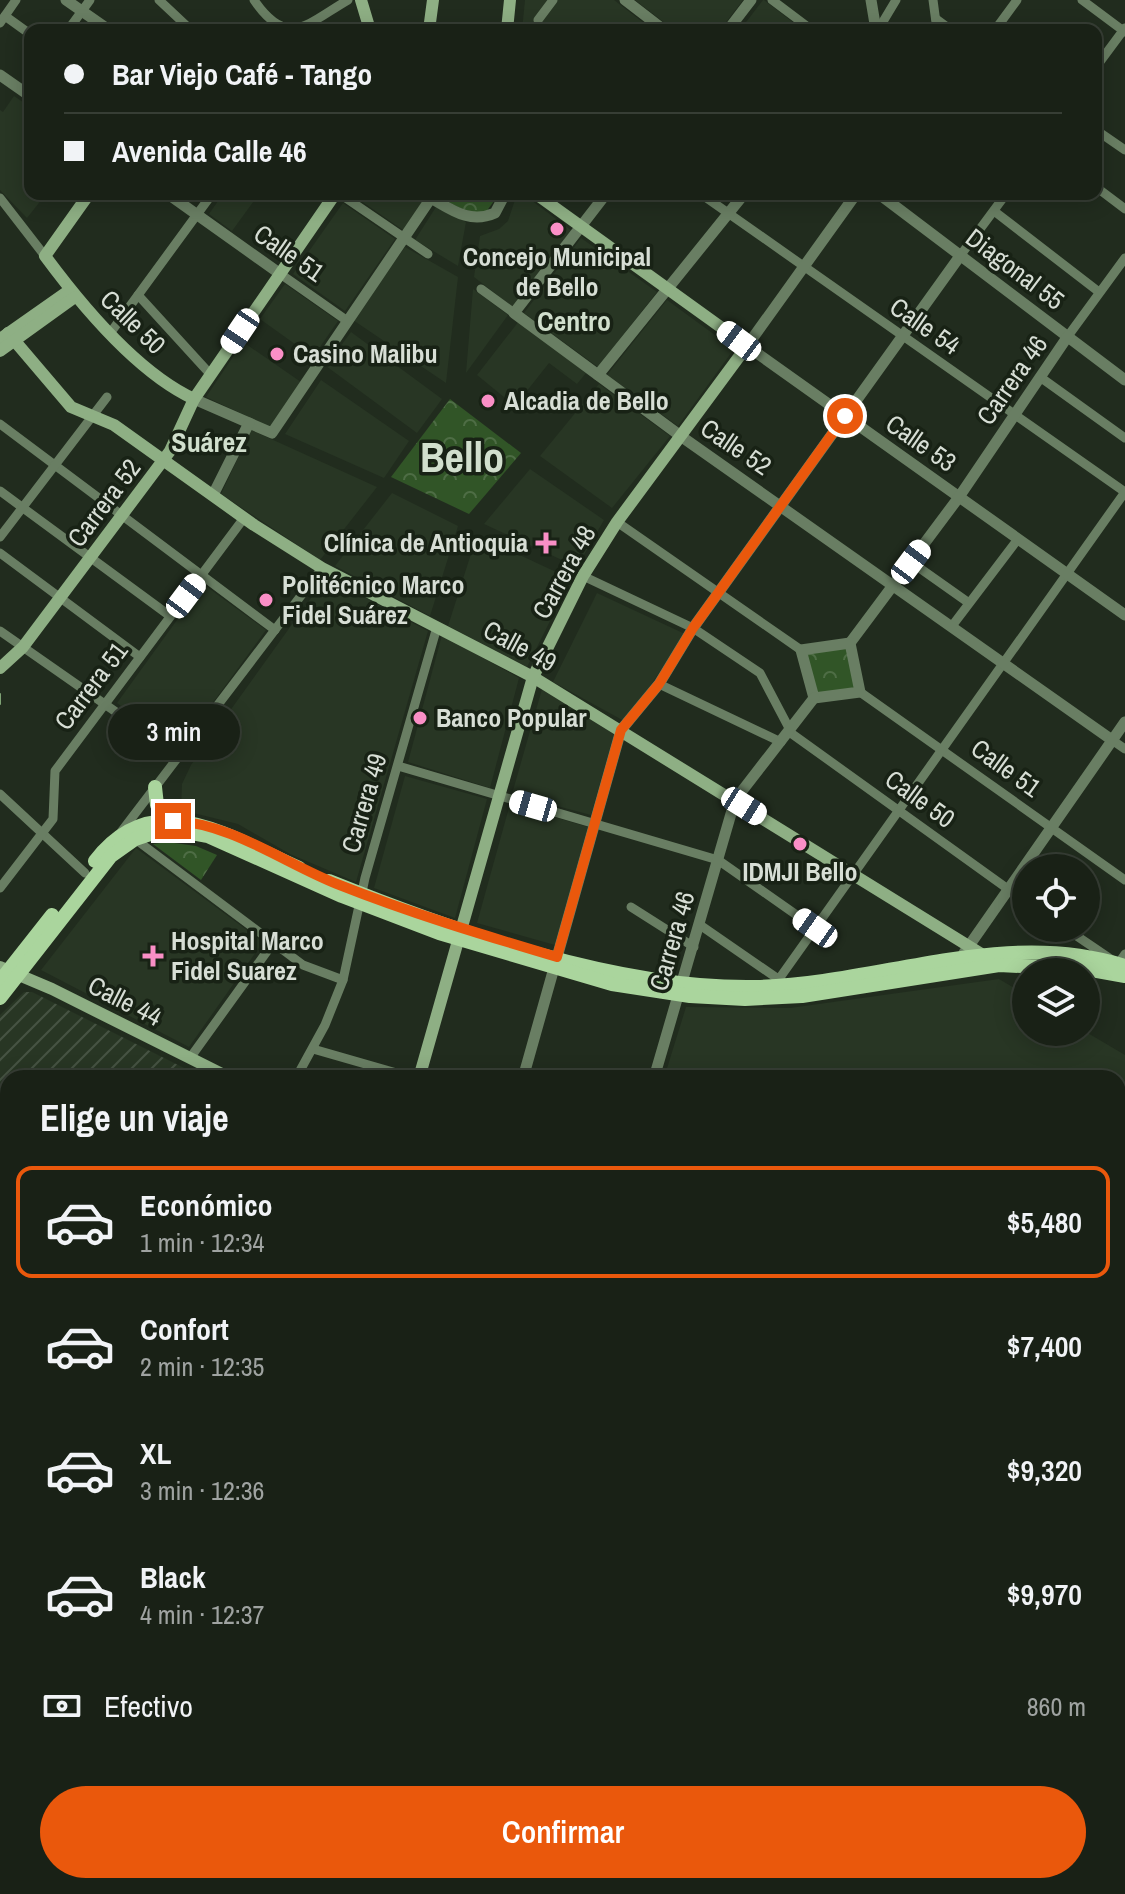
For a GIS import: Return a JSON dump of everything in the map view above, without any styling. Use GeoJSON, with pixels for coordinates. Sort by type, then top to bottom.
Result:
{"type":"FeatureCollection","features":[{"type":"Feature","properties":{"kind":"main road"},"geometry":{"type":"LineString","coordinates":[[361,0],[368,24]]}},
{"type":"Feature","properties":{"kind":"main road"},"geometry":{"type":"LineString","coordinates":[[430,24],[433,0]]}},
{"type":"Feature","properties":{"kind":"main road"},"geometry":{"type":"LineString","coordinates":[[508,24],[510,0]]}},
{"type":"Feature","properties":{"kind":"main road"},"geometry":{"type":"LineString","coordinates":[[45,256],[85,200]]}},
{"type":"Feature","properties":{"kind":"main road","name":"Carrera 52"},"geometry":{"type":"LineString","coordinates":[[0,668],[23,647],[164,459],[194,399],[279,273],[334,200]]}},
{"type":"Feature","properties":{"kind":"main road","name":"Calle 53"},"geometry":{"type":"LineString","coordinates":[[545,200],[747,346]]}},
{"type":"Feature","properties":{"kind":"main road","name":"Calle 50"},"geometry":{"type":"LineString","coordinates":[[45,256],[72,293],[162,381],[194,399]]}},
{"type":"Feature","properties":{"kind":"main road"},"geometry":{"type":"LineString","coordinates":[[0,351],[6,334],[72,293]]}},
{"type":"Feature","properties":{"kind":"main road","name":"Calle 49"},"geometry":{"type":"LineString","coordinates":[[6,334],[71,407],[114,425],[244,518],[322,568],[533,677],[621,730],[854,875],[965,952]]}},
{"type":"Feature","properties":{"kind":"main road","name":"Carrera 48"},"geometry":{"type":"LineString","coordinates":[[419,1070],[462,935],[533,677],[583,576],[617,522],[747,346]]}},
{"type":"Feature","properties":{"kind":"main road"},"geometry":{"type":"LineString","coordinates":[[155,787],[157,805],[173,821]]}},
{"type":"Feature","properties":{"kind":"main road"},"geometry":{"type":"LineString","coordinates":[[0,998],[7,973],[85,873],[117,838],[141,826],[173,821],[216,829],[361,898]]}},
{"type":"Feature","properties":{"kind":"main road"},"geometry":{"type":"LineString","coordinates":[[7,973],[104,863],[135,839],[164,831],[208,836],[462,935],[556,962],[723,999],[802,996],[999,965],[1086,969],[1123,965]]}},
{"type":"Feature","properties":{"kind":"main road"},"geometry":{"type":"LineString","coordinates":[[682,989],[780,983],[965,952],[982,955],[1031,954],[1123,965]]}},
{"type":"Feature","properties":{"kind":"main road"},"geometry":{"type":"LineString","coordinates":[[982,955],[999,965]]}},
{"type":"Feature","properties":{"kind":"main road","name":"Calle 44"},"geometry":{"type":"LineString","coordinates":[[7,973],[214,1070]]}},
{"type":"Feature","properties":{"kind":"street"},"geometry":{"type":"LineString","coordinates":[[16,0],[2,19],[24,31]]}},
{"type":"Feature","properties":{"kind":"street"},"geometry":{"type":"LineString","coordinates":[[66,0],[100,24]]}},
{"type":"Feature","properties":{"kind":"street"},"geometry":{"type":"LineString","coordinates":[[72,24],[90,0]]}},
{"type":"Feature","properties":{"kind":"street"},"geometry":{"type":"LineString","coordinates":[[159,0],[185,24]]}},
{"type":"Feature","properties":{"kind":"street"},"geometry":{"type":"LineString","coordinates":[[254,0],[275,24]]}},
{"type":"Feature","properties":{"kind":"street"},"geometry":{"type":"LineString","coordinates":[[312,24],[348,0]]}},
{"type":"Feature","properties":{"kind":"street"},"geometry":{"type":"LineString","coordinates":[[538,20],[553,0]]}},
{"type":"Feature","properties":{"kind":"street"},"geometry":{"type":"LineString","coordinates":[[625,0],[656,24]]}},
{"type":"Feature","properties":{"kind":"street"},"geometry":{"type":"LineString","coordinates":[[733,24],[751,0]]}},
{"type":"Feature","properties":{"kind":"street"},"geometry":{"type":"LineString","coordinates":[[772,0],[804,24]]}},
{"type":"Feature","properties":{"kind":"street"},"geometry":{"type":"LineString","coordinates":[[871,0],[876,24]]}},
{"type":"Feature","properties":{"kind":"street"},"geometry":{"type":"LineString","coordinates":[[881,24],[896,0]]}},
{"type":"Feature","properties":{"kind":"street"},"geometry":{"type":"LineString","coordinates":[[933,0],[936,24]]}},
{"type":"Feature","properties":{"kind":"street"},"geometry":{"type":"LineString","coordinates":[[999,24],[1017,0]]}},
{"type":"Feature","properties":{"kind":"street"},"geometry":{"type":"LineString","coordinates":[[1082,0],[1124,30],[1102,59]]}},
{"type":"Feature","properties":{"kind":"street"},"geometry":{"type":"LineString","coordinates":[[0,75],[24,89]]}},
{"type":"Feature","properties":{"kind":"street"},"geometry":{"type":"LineString","coordinates":[[1102,134],[1125,150]]}},
{"type":"Feature","properties":{"kind":"street"},"geometry":{"type":"LineString","coordinates":[[1102,192],[1125,209]]}},
{"type":"Feature","properties":{"kind":"street","name":"Calle 50"},"geometry":{"type":"LineString","coordinates":[[0,198],[45,256]]}},
{"type":"Feature","properties":{"kind":"street","name":"Calle 51"},"geometry":{"type":"LineString","coordinates":[[176,200],[346,320]]}},
{"type":"Feature","properties":{"kind":"street"},"geometry":{"type":"LineString","coordinates":[[111,332],[208,200]]}},
{"type":"Feature","properties":{"kind":"street"},"geometry":{"type":"LineString","coordinates":[[347,200],[428,254]]}},
{"type":"Feature","properties":{"kind":"street"},"geometry":{"type":"LineString","coordinates":[[346,320],[430,200]]}},
{"type":"Feature","properties":{"kind":"street"},"geometry":{"type":"LineString","coordinates":[[434,200],[456,213],[476,218],[495,213],[502,200]]}},
{"type":"Feature","properties":{"kind":"street"},"geometry":{"type":"LineString","coordinates":[[514,313],[602,200]]}},
{"type":"Feature","properties":{"kind":"street","name":"Calle 54"},"geometry":{"type":"LineString","coordinates":[[710,200],[1125,492]]}},
{"type":"Feature","properties":{"kind":"street"},"geometry":{"type":"LineString","coordinates":[[598,375],[739,200]]}},
{"type":"Feature","properties":{"kind":"street","name":"Carrera 48"},"geometry":{"type":"LineString","coordinates":[[747,346],[852,200]]}},
{"type":"Feature","properties":{"kind":"street","name":"Diagonal 55"},"geometry":{"type":"LineString","coordinates":[[887,200],[1125,380]]}},
{"type":"Feature","properties":{"kind":"street"},"geometry":{"type":"LineString","coordinates":[[525,1070],[621,730],[659,684],[693,628],[1002,200]]}},
{"type":"Feature","properties":{"kind":"street"},"geometry":{"type":"LineString","coordinates":[[994,211],[1099,292]]}},
{"type":"Feature","properties":{"kind":"street","name":"Carrera 46"},"geometry":{"type":"LineString","coordinates":[[850,643],[959,497],[1125,258]]}},
{"type":"Feature","properties":{"kind":"street","name":"Calle 52"},"geometry":{"type":"LineString","coordinates":[[481,289],[682,437],[783,505],[1125,749]]}},
{"type":"Feature","properties":{"kind":"street"},"geometry":{"type":"LineString","coordinates":[[138,295],[211,375]]}},
{"type":"Feature","properties":{"kind":"street","name":"Calle 50"},"geometry":{"type":"LineString","coordinates":[[194,399],[272,433],[346,320]]}},
{"type":"Feature","properties":{"kind":"street","name":"Calle 53"},"geometry":{"type":"LineString","coordinates":[[747,346],[1125,615]]}},
{"type":"Feature","properties":{"kind":"street"},"geometry":{"type":"LineString","coordinates":[[1040,377],[1125,438]]}},
{"type":"Feature","properties":{"kind":"street"},"geometry":{"type":"LineString","coordinates":[[0,537],[107,397]]}},
{"type":"Feature","properties":{"kind":"street"},"geometry":{"type":"LineString","coordinates":[[213,495],[249,423]]}},
{"type":"Feature","properties":{"kind":"street"},"geometry":{"type":"LineString","coordinates":[[0,424],[275,630]]}},
{"type":"Feature","properties":{"kind":"street"},"geometry":{"type":"LineString","coordinates":[[0,491],[170,616]]}},
{"type":"Feature","properties":{"kind":"street"},"geometry":{"type":"LineString","coordinates":[[700,925],[780,983],[815,928],[1069,575],[1125,492]]}},
{"type":"Feature","properties":{"kind":"street","name":"Carrera 51"},"geometry":{"type":"LineString","coordinates":[[0,888],[55,813],[55,771],[244,518]]}},
{"type":"Feature","properties":{"kind":"street"},"geometry":{"type":"LineString","coordinates":[[617,522],[801,650],[814,698],[860,692],[850,643],[801,650]]}},
{"type":"Feature","properties":{"kind":"street"},"geometry":{"type":"LineString","coordinates":[[952,626],[1018,539]]}},
{"type":"Feature","properties":{"kind":"street"},"geometry":{"type":"LineString","coordinates":[[0,553],[140,657]]}},
{"type":"Feature","properties":{"kind":"street"},"geometry":{"type":"LineString","coordinates":[[911,562],[969,603]]}},
{"type":"Feature","properties":{"kind":"street"},"geometry":{"type":"LineString","coordinates":[[117,838],[322,568]]}},
{"type":"Feature","properties":{"kind":"street","name":"Calle 50"},"geometry":{"type":"LineString","coordinates":[[583,576],[693,628],[760,673],[789,730],[1012,893]]}},
{"type":"Feature","properties":{"kind":"street","name":"Carrera 49"},"geometry":{"type":"LineString","coordinates":[[301,1070],[343,980],[361,898],[437,627]]}},
{"type":"Feature","properties":{"kind":"street"},"geometry":{"type":"LineString","coordinates":[[0,631],[179,756]]}},
{"type":"Feature","properties":{"kind":"street"},"geometry":{"type":"LineString","coordinates":[[659,684],[781,742]]}},
{"type":"Feature","properties":{"kind":"street","name":"Calle 51"},"geometry":{"type":"LineString","coordinates":[[860,692],[1125,880]]}},
{"type":"Feature","properties":{"kind":"street","name":"Carrera 46"},"geometry":{"type":"LineString","coordinates":[[657,1070],[735,800],[814,698]]}},
{"type":"Feature","properties":{"kind":"street"},"geometry":{"type":"LineString","coordinates":[[953,970],[1125,722]]}},
{"type":"Feature","properties":{"kind":"street"},"geometry":{"type":"LineString","coordinates":[[398,766],[718,860],[815,928]]}},
{"type":"Feature","properties":{"kind":"street"},"geometry":{"type":"LineString","coordinates":[[0,794],[85,873]]}},
{"type":"Feature","properties":{"kind":"street"},"geometry":{"type":"LineString","coordinates":[[135,839],[311,969],[343,980]]}},
{"type":"Feature","properties":{"kind":"street"},"geometry":{"type":"LineString","coordinates":[[631,907],[694,947]]}},
{"type":"Feature","properties":{"kind":"street"},"geometry":{"type":"LineString","coordinates":[[1087,942],[1123,965]]}},
{"type":"Feature","properties":{"kind":"street"},"geometry":{"type":"LineString","coordinates":[[190,1058],[273,943]]}},
{"type":"Feature","properties":{"kind":"street"},"geometry":{"type":"LineString","coordinates":[[313,1049],[388,1070]]}},
{"type":"Feature","properties":{"kind":"shaded area"},"geometry":{"type":"Polygon","coordinates":[[[525,0],[614,0],[645,24],[523,24],[525,0]]]}},
{"type":"Feature","properties":{"kind":"shaded area"},"geometry":{"type":"Polygon","coordinates":[[[635,0],[743,0],[725,24],[666,24],[635,0]]]}},
{"type":"Feature","properties":{"kind":"shaded area"},"geometry":{"type":"Polygon","coordinates":[[[764,0],[795,24],[745,24],[764,0]]]}},
{"type":"Feature","properties":{"kind":"shaded area"},"geometry":{"type":"Polygon","coordinates":[[[14,96],[24,103],[24,200],[41,200],[27,218],[0,190],[0,110],[3,112],[14,96]]]}},
{"type":"Feature","properties":{"kind":"shaded area"},"geometry":{"type":"Polygon","coordinates":[[[219,200],[255,200],[232,231],[209,214],[219,200]]]}},
{"type":"Feature","properties":{"kind":"shaded area"},"geometry":{"type":"Polygon","coordinates":[[[360,200],[423,200],[403,230],[360,200]]]}},
{"type":"Feature","properties":{"kind":"shaded area"},"geometry":{"type":"Polygon","coordinates":[[[515,200],[531,200],[572,231],[514,308],[474,277],[480,236],[499,229],[508,221],[515,200]]]}},
{"type":"Feature","properties":{"kind":"shaded area"},"geometry":{"type":"Polygon","coordinates":[[[343,203],[395,239],[345,311],[293,274],[343,203]]]}},
{"type":"Feature","properties":{"kind":"shaded area"},"geometry":{"type":"Polygon","coordinates":[[[436,207],[466,222],[458,266],[415,240],[436,207]]]}},
{"type":"Feature","properties":{"kind":"shaded area"},"geometry":{"type":"Polygon","coordinates":[[[581,238],[657,292],[598,367],[524,313],[581,238]]]}},
{"type":"Feature","properties":{"kind":"shaded area"},"geometry":{"type":"Polygon","coordinates":[[[405,247],[458,277],[446,383],[353,320],[405,247]]]}},
{"type":"Feature","properties":{"kind":"shaded area"},"geometry":{"type":"Polygon","coordinates":[[[285,284],[338,321],[313,357],[260,319],[285,284]]]}},
{"type":"Feature","properties":{"kind":"shaded area"},"geometry":{"type":"Polygon","coordinates":[[[473,289],[508,315],[466,373],[473,289]]]}},
{"type":"Feature","properties":{"kind":"shaded area"},"geometry":{"type":"Polygon","coordinates":[[[667,300],[734,349],[678,426],[607,375],[667,300]]]}},
{"type":"Feature","properties":{"kind":"shaded area"},"geometry":{"type":"Polygon","coordinates":[[[519,321],[586,373],[577,384],[549,363],[515,406],[477,375],[519,321]]]}},
{"type":"Feature","properties":{"kind":"shaded area"},"geometry":{"type":"Polygon","coordinates":[[[351,332],[442,399],[417,433],[326,366],[351,332]]]}},
{"type":"Feature","properties":{"kind":"shaded area"},"geometry":{"type":"Polygon","coordinates":[[[243,342],[301,382],[270,427],[206,397],[243,342]]]}},
{"type":"Feature","properties":{"kind":"shaded area"},"geometry":{"type":"Polygon","coordinates":[[[321,380],[409,441],[384,478],[285,434],[321,380]]]}},
{"type":"Feature","properties":{"kind":"shaded area"},"geometry":{"type":"Polygon","coordinates":[[[599,384],[670,436],[612,508],[540,456],[599,384]]]}},
{"type":"Feature","properties":{"kind":"shaded area"},"geometry":{"type":"Polygon","coordinates":[[[251,430],[377,487],[320,560],[221,494],[251,430]]]}},
{"type":"Feature","properties":{"kind":"shaded area"},"geometry":{"type":"Polygon","coordinates":[[[530,469],[604,520],[577,567],[484,524],[530,469]]]}},
{"type":"Feature","properties":{"kind":"shaded area"},"geometry":{"type":"Polygon","coordinates":[[[392,493],[458,526],[430,616],[335,566],[392,493]]]}},
{"type":"Feature","properties":{"kind":"shaded area"},"geometry":{"type":"Polygon","coordinates":[[[477,535],[571,579],[527,667],[448,626],[477,535]]]}},
{"type":"Feature","properties":{"kind":"shaded area"},"geometry":{"type":"Polygon","coordinates":[[[326,577],[428,631],[356,882],[290,854],[238,824],[181,810],[182,784],[191,765],[326,577]]]}},
{"type":"Feature","properties":{"kind":"shaded area"},"geometry":{"type":"Polygon","coordinates":[[[203,584],[266,630],[179,749],[117,703],[203,584]]]}},
{"type":"Feature","properties":{"kind":"shaded area"},"geometry":{"type":"Polygon","coordinates":[[[597,593],[685,634],[626,722],[553,682],[597,593]]]}},
{"type":"Feature","properties":{"kind":"shaded area"},"geometry":{"type":"Polygon","coordinates":[[[442,635],[519,678],[490,788],[408,762],[442,635]]]}},
{"type":"Feature","properties":{"kind":"shaded area"},"geometry":{"type":"Polygon","coordinates":[[[542,689],[614,734],[591,815],[512,794],[542,689]]]}},
{"type":"Feature","properties":{"kind":"shaded area"},"geometry":{"type":"Polygon","coordinates":[[[405,776],[487,799],[455,918],[374,888],[405,776]]]}},
{"type":"Feature","properties":{"kind":"shaded area"},"geometry":{"type":"Polygon","coordinates":[[[510,804],[588,827],[555,945],[477,923],[510,804]]]}},
{"type":"Feature","properties":{"kind":"shaded area","name":"Hospital Marco Fidel Suarez"},"geometry":{"type":"Polygon","coordinates":[[[136,848],[263,942],[189,1047],[41,970],[136,848]]]}},
{"type":"Feature","properties":{"kind":"shaded area"},"geometry":{"type":"Polygon","coordinates":[[[999,979],[1012,987],[1012,1046],[1100,1046],[1100,1040],[1125,1055],[1125,1070],[666,1070],[686,1007],[790,1008],[999,979]]]}},
{"type":"Feature","properties":{"kind":"shaded area"},"geometry":{"type":"Polygon","coordinates":[[[24,992],[32,992],[188,1070],[0,1070],[0,1015],[24,992]]]}},
{"type":"Feature","properties":{"kind":"green space"},"geometry":{"type":"Polygon","coordinates":[[[446,200],[495,200],[486,212],[460,208],[446,200]]]}},
{"type":"Feature","properties":{"kind":"green space"},"geometry":{"type":"Polygon","coordinates":[[[450,399],[521,453],[469,514],[391,477],[450,399]]]}},
{"type":"Feature","properties":{"kind":"green space"},"geometry":{"type":"Polygon","coordinates":[[[847,646],[857,689],[815,695],[805,652],[847,646]]]}},
{"type":"Feature","properties":{"kind":"green space"},"geometry":{"type":"Polygon","coordinates":[[[167,842],[196,846],[217,855],[201,880],[153,844],[167,842]]]}},
{"type":"Feature","properties":{"kind":"waterway"},"geometry":{"type":"LineString","coordinates":[[0,694],[0,704]]}},
{"type":"Feature","properties":{"kind":"place","name":"Concejo Municipal de Bello"},"geometry":{"type":"Point","coordinates":[557,229]}},
{"type":"Feature","properties":{"kind":"place","name":"Casino Malibu"},"geometry":{"type":"Point","coordinates":[277,354]}},
{"type":"Feature","properties":{"kind":"place","name":"Alcadia de Bello"},"geometry":{"type":"Point","coordinates":[488,401]}},
{"type":"Feature","properties":{"kind":"place","name":"Clínica de Antioquia"},"geometry":{"type":"Point","coordinates":[546,543]}},
{"type":"Feature","properties":{"kind":"place","name":"Politécnico Marco Fidel Suárez"},"geometry":{"type":"Point","coordinates":[266,600]}},
{"type":"Feature","properties":{"kind":"place","name":"Banco Popular"},"geometry":{"type":"Point","coordinates":[420,718]}},
{"type":"Feature","properties":{"kind":"place","name":"IDMJI Bello"},"geometry":{"type":"Point","coordinates":[800,844]}},
{"type":"Feature","properties":{"kind":"place","name":"Hospital Marco Fidel Suarez"},"geometry":{"type":"Point","coordinates":[153,956]}},
{"type":"Feature","properties":{"kind":"district","name":"Centro"},"geometry":{"type":"Point","coordinates":[574,321]}},
{"type":"Feature","properties":{"kind":"district","name":"Suárez"},"geometry":{"type":"Point","coordinates":[209,442]}},
{"type":"Feature","properties":{"kind":"district","name":"Bello"},"geometry":{"type":"Point","coordinates":[462,457]}},
{"type":"Feature","properties":{"kind":"route"},"geometry":{"type":"LineString","coordinates":[[173,821],[216,829],[291,865],[443,924],[557,957],[621,730],[659,684],[693,628],[845,416]]}}]}
